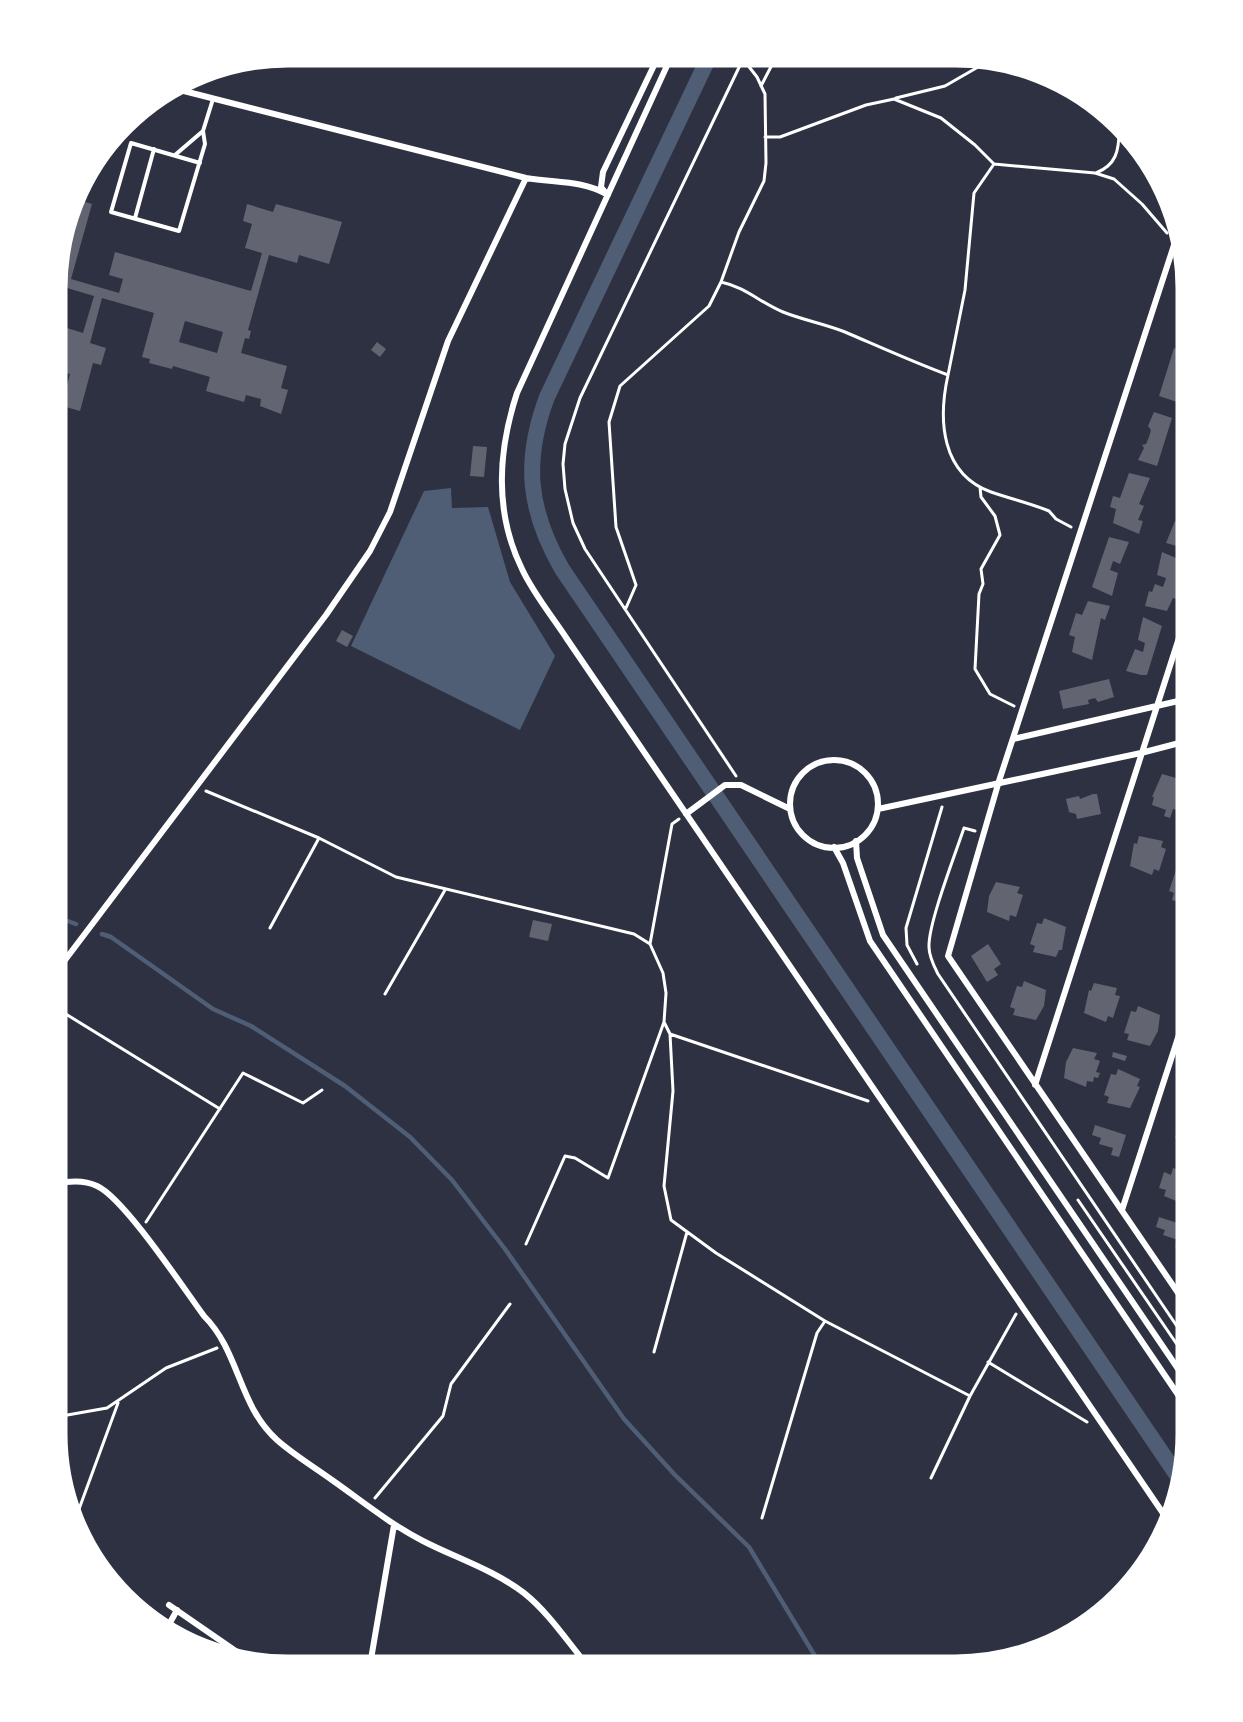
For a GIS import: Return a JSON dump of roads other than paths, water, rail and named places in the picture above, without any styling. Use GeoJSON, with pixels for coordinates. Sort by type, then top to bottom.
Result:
{"type":"FeatureCollection","features":[{"type":"Feature","properties":{"kind":"street"},"geometry":{"type":"LineString","coordinates":[[608,195],[601,187],[603,172],[654,66]]}},
{"type":"Feature","properties":{"kind":"street"},"geometry":{"type":"LineString","coordinates":[[667,66],[517,393],[506,426],[500,464],[501,489],[508,531],[522,569],[1106,1434],[1162,1513]]}},
{"type":"Feature","properties":{"kind":"street"},"geometry":{"type":"LineString","coordinates":[[185,92],[526,178],[557,183],[591,183],[603,172]]}},
{"type":"Feature","properties":{"kind":"street"},"geometry":{"type":"LineString","coordinates":[[66,959],[326,615],[370,551],[390,512],[448,341],[526,178]]}},
{"type":"Feature","properties":{"kind":"street"},"geometry":{"type":"LineString","coordinates":[[583,183],[608,195]]}},
{"type":"Feature","properties":{"kind":"street"},"geometry":{"type":"LineString","coordinates":[[1173,248],[999,781],[948,956],[1177,1290]]}},
{"type":"Feature","properties":{"kind":"street"},"geometry":{"type":"LineString","coordinates":[[1035,1085],[1177,645]]}},
{"type":"Feature","properties":{"kind":"street"},"geometry":{"type":"LineString","coordinates":[[1013,739],[1177,701]]}},
{"type":"Feature","properties":{"kind":"street"},"geometry":{"type":"LineString","coordinates":[[878,809],[1177,744]]}},
{"type":"Feature","properties":{"kind":"street"},"geometry":{"type":"LineString","coordinates":[[834,759],[849,762],[862,769],[872,780],[877,794],[878,809],[867,833],[856,841],[834,847],[822,845],[805,836],[794,821],[790,809],[794,788],[806,769],[819,762],[834,759]]}},
{"type":"Feature","properties":{"kind":"street"},"geometry":{"type":"LineString","coordinates":[[686,814],[725,786],[741,785],[790,809]]}},
{"type":"Feature","properties":{"kind":"street"},"geometry":{"type":"LineString","coordinates":[[856,841],[857,858],[883,935],[1177,1367]]}},
{"type":"Feature","properties":{"kind":"street"},"geometry":{"type":"LineString","coordinates":[[834,847],[843,863],[870,941],[1177,1393]]}},
{"type":"Feature","properties":{"kind":"street"},"geometry":{"type":"LineString","coordinates":[[1122,1210],[1177,1041]]}},
{"type":"Feature","properties":{"kind":"street"},"geometry":{"type":"LineString","coordinates":[[66,1183],[78,1181],[98,1186],[118,1203],[226,1342],[239,1381],[259,1422],[278,1441],[394,1525],[496,1576],[523,1593],[539,1606],[580,1656]]}},
{"type":"Feature","properties":{"kind":"street"},"geometry":{"type":"LineString","coordinates":[[372,1656],[394,1525]]}},
{"type":"Feature","properties":{"kind":"street"},"geometry":{"type":"LineString","coordinates":[[169,1605],[232,1648]]}},
{"type":"Feature","properties":{"kind":"street"},"geometry":{"type":"LineString","coordinates":[[170,1622],[177,1610]]}},
{"type":"Feature","properties":{"kind":"lane"},"geometry":{"type":"LineString","coordinates":[[200,163],[131,143],[111,212],[179,231],[200,163],[205,144],[203,131],[213,99]]}},
{"type":"Feature","properties":{"kind":"lane"},"geometry":{"type":"LineString","coordinates":[[175,155],[203,131]]}},
{"type":"Feature","properties":{"kind":"lane"},"geometry":{"type":"LineString","coordinates":[[135,218],[154,149]]}},
{"type":"Feature","properties":{"kind":"water"},"geometry":{"type":"Polygon","coordinates":[[[451,488],[452,508],[488,507],[510,582],[555,656],[520,730],[351,646],[424,491],[451,488]]]}},
{"type":"Feature","properties":{"kind":"waterway"},"geometry":{"type":"LineString","coordinates":[[705,66],[547,397],[539,420],[532,464],[536,506],[542,526],[562,569],[1174,1471]]}},
{"type":"Feature","properties":{"kind":"waterway"},"geometry":{"type":"LineString","coordinates":[[66,920],[76,924]]}},
{"type":"Feature","properties":{"kind":"waterway"},"geometry":{"type":"LineString","coordinates":[[102,934],[111,937],[213,1009],[251,1026],[345,1086],[410,1137],[452,1180],[505,1249],[624,1419],[675,1475],[749,1547],[815,1656]]}}]}
